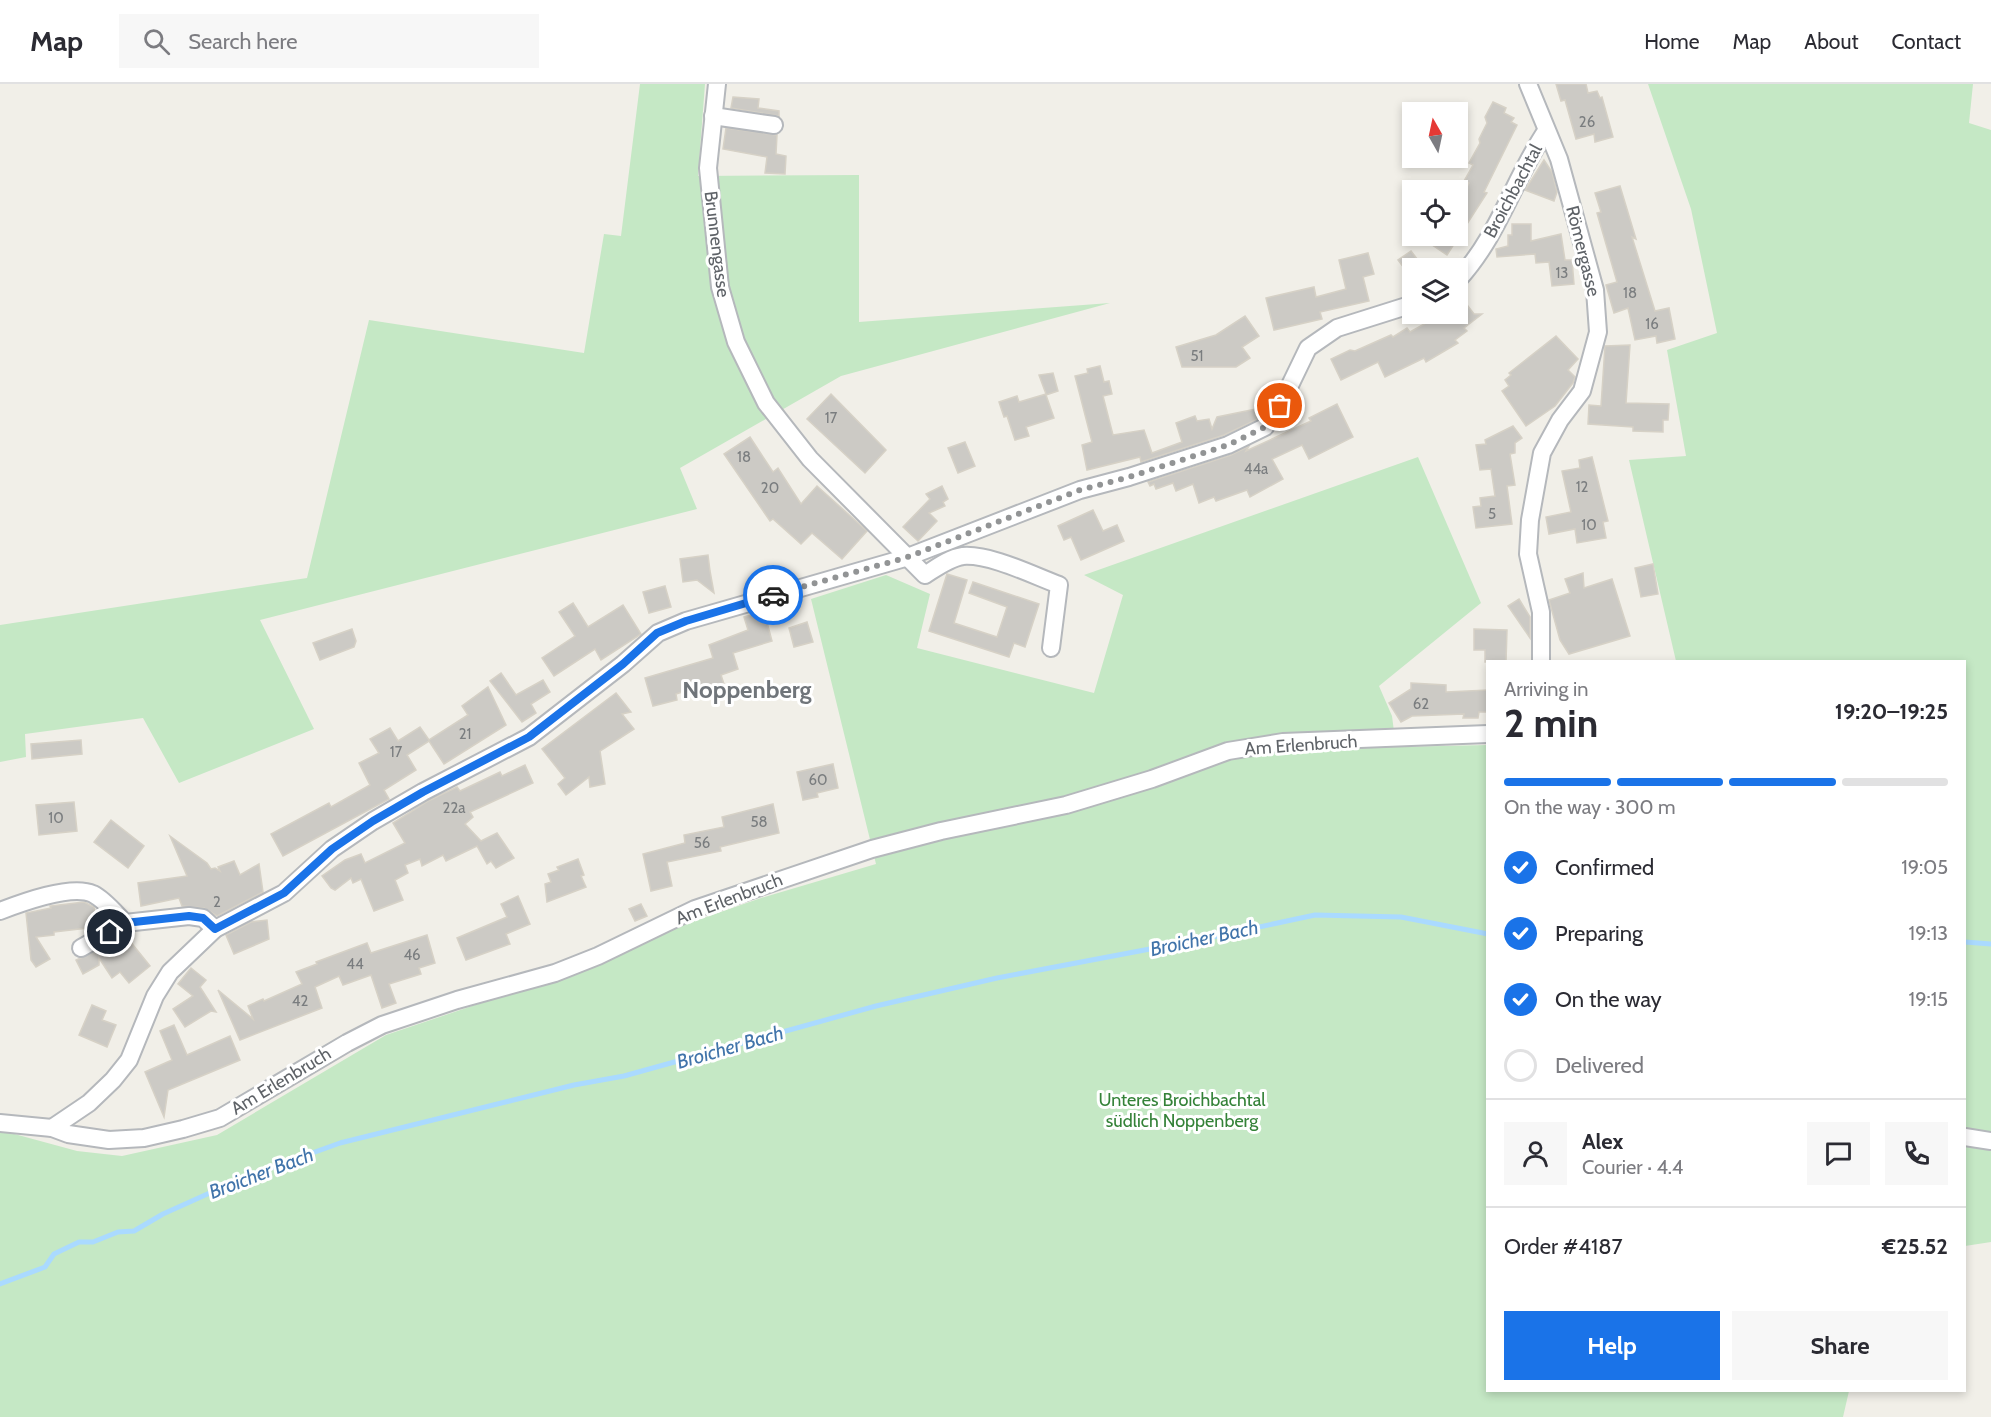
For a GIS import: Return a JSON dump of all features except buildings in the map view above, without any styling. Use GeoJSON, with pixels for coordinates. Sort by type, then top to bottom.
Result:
{"type":"FeatureCollection","features":[{"type":"Feature","properties":{"kind":"street","name":"Brunnengasse"},"geometry":{"type":"LineString","coordinates":[[717,84],[708,168],[720,287],[736,342],[766,403],[810,459],[905,558],[925,575],[946,562],[962,556],[983,557],[1059,585],[1051,648]]}},
{"type":"Feature","properties":{"kind":"street","name":"Römergasse"},"geometry":{"type":"LineString","coordinates":[[1528,84],[1559,159],[1595,290],[1598,332],[1582,391],[1560,420],[1542,453],[1530,520],[1528,554],[1541,612],[1541,660]]}},
{"type":"Feature","properties":{"kind":"street"},"geometry":{"type":"LineString","coordinates":[[713,116],[774,125]]}},
{"type":"Feature","properties":{"kind":"street","name":"Broichbachtal"},"geometry":{"type":"LineString","coordinates":[[1468,266],[1503,216],[1533,150],[1546,131]]}},
{"type":"Feature","properties":{"kind":"street"},"geometry":{"type":"LineString","coordinates":[[52,1128],[88,1102],[113,1080],[129,1060],[155,996],[170,972],[215,929],[284,893],[332,849],[373,821],[423,792],[529,737],[623,664],[657,633],[686,621],[905,558],[1080,490],[1129,477],[1238,441],[1265,427],[1280,406],[1308,348],[1337,328],[1402,307]]}},
{"type":"Feature","properties":{"kind":"street","name":"Am Erlenbruch"},"geometry":{"type":"LineString","coordinates":[[0,1123],[52,1128],[68,1134],[109,1140],[144,1138],[220,1118],[347,1043],[382,1025],[457,1000],[555,974],[695,909],[736,893],[872,849],[1077,801],[1152,779],[1228,751],[1283,742],[1486,734]]}},
{"type":"Feature","properties":{"kind":"street"},"geometry":{"type":"LineString","coordinates":[[0,911],[45,896],[76,892],[92,894],[125,923]]}},
{"type":"Feature","properties":{"kind":"street"},"geometry":{"type":"LineString","coordinates":[[81,948],[125,923],[189,916],[203,918],[215,929]]}},
{"type":"Feature","properties":{"kind":"street"},"geometry":{"type":"LineString","coordinates":[[1966,1137],[1991,1141]]}},
{"type":"Feature","properties":{"kind":"green space"},"geometry":{"type":"Polygon","coordinates":[[[640,84],[705,84],[698,176],[859,175],[859,322],[1110,303],[841,376],[680,468],[697,509],[260,620],[314,729],[179,783],[143,718],[25,734],[26,757],[0,762],[0,625],[307,578],[369,320],[584,353],[604,234],[621,236],[640,84]]]}},
{"type":"Feature","properties":{"kind":"green space"},"geometry":{"type":"Polygon","coordinates":[[[1648,84],[1973,84],[1969,123],[1991,130],[1991,1242],[1966,1246],[1966,660],[1676,660],[1629,460],[1686,456],[1667,350],[1717,333],[1691,209],[1648,84]]]}},
{"type":"Feature","properties":{"kind":"green space","name":"Unteres Broichbachtal südlich Noppenberg"},"geometry":{"type":"Polygon","coordinates":[[[1418,457],[1481,603],[1379,686],[1392,716],[1396,747],[1486,745],[1486,1392],[1849,1392],[1843,1417],[0,1417],[0,1133],[7,1132],[77,1151],[122,1156],[217,1135],[386,1035],[612,959],[680,926],[761,898],[876,864],[811,599],[886,575],[930,594],[917,648],[1094,693],[1123,595],[1084,575],[1418,457]]]}},
{"type":"Feature","properties":{"kind":"waterway","name":"Broicher Bach"},"geometry":{"type":"LineString","coordinates":[[0,1284],[45,1267],[54,1254],[79,1242],[93,1242],[118,1232],[134,1231],[163,1214],[243,1178],[340,1143],[574,1085],[624,1076],[876,1006],[997,978],[1315,915],[1401,917],[1486,934]]}},
{"type":"Feature","properties":{"kind":"waterway","name":"Broicher Bach"},"geometry":{"type":"LineString","coordinates":[[1966,942],[1991,944]]}},
{"type":"Feature","properties":{"kind":"way so far"},"geometry":{"type":"LineString","coordinates":[[773,595],[905,558],[1080,490],[1129,477],[1228,445],[1265,427],[1280,406]]}},
{"type":"Feature","properties":{"kind":"district","name":"Noppenberg"},"geometry":{"type":"Point","coordinates":[747,689]}},
{"type":"Feature","properties":{"kind":"route"},"geometry":{"type":"LineString","coordinates":[[110,932],[125,923],[189,916],[203,918],[215,929],[284,893],[332,849],[373,821],[423,792],[529,737],[623,664],[657,633],[686,621],[773,595]]}}]}
